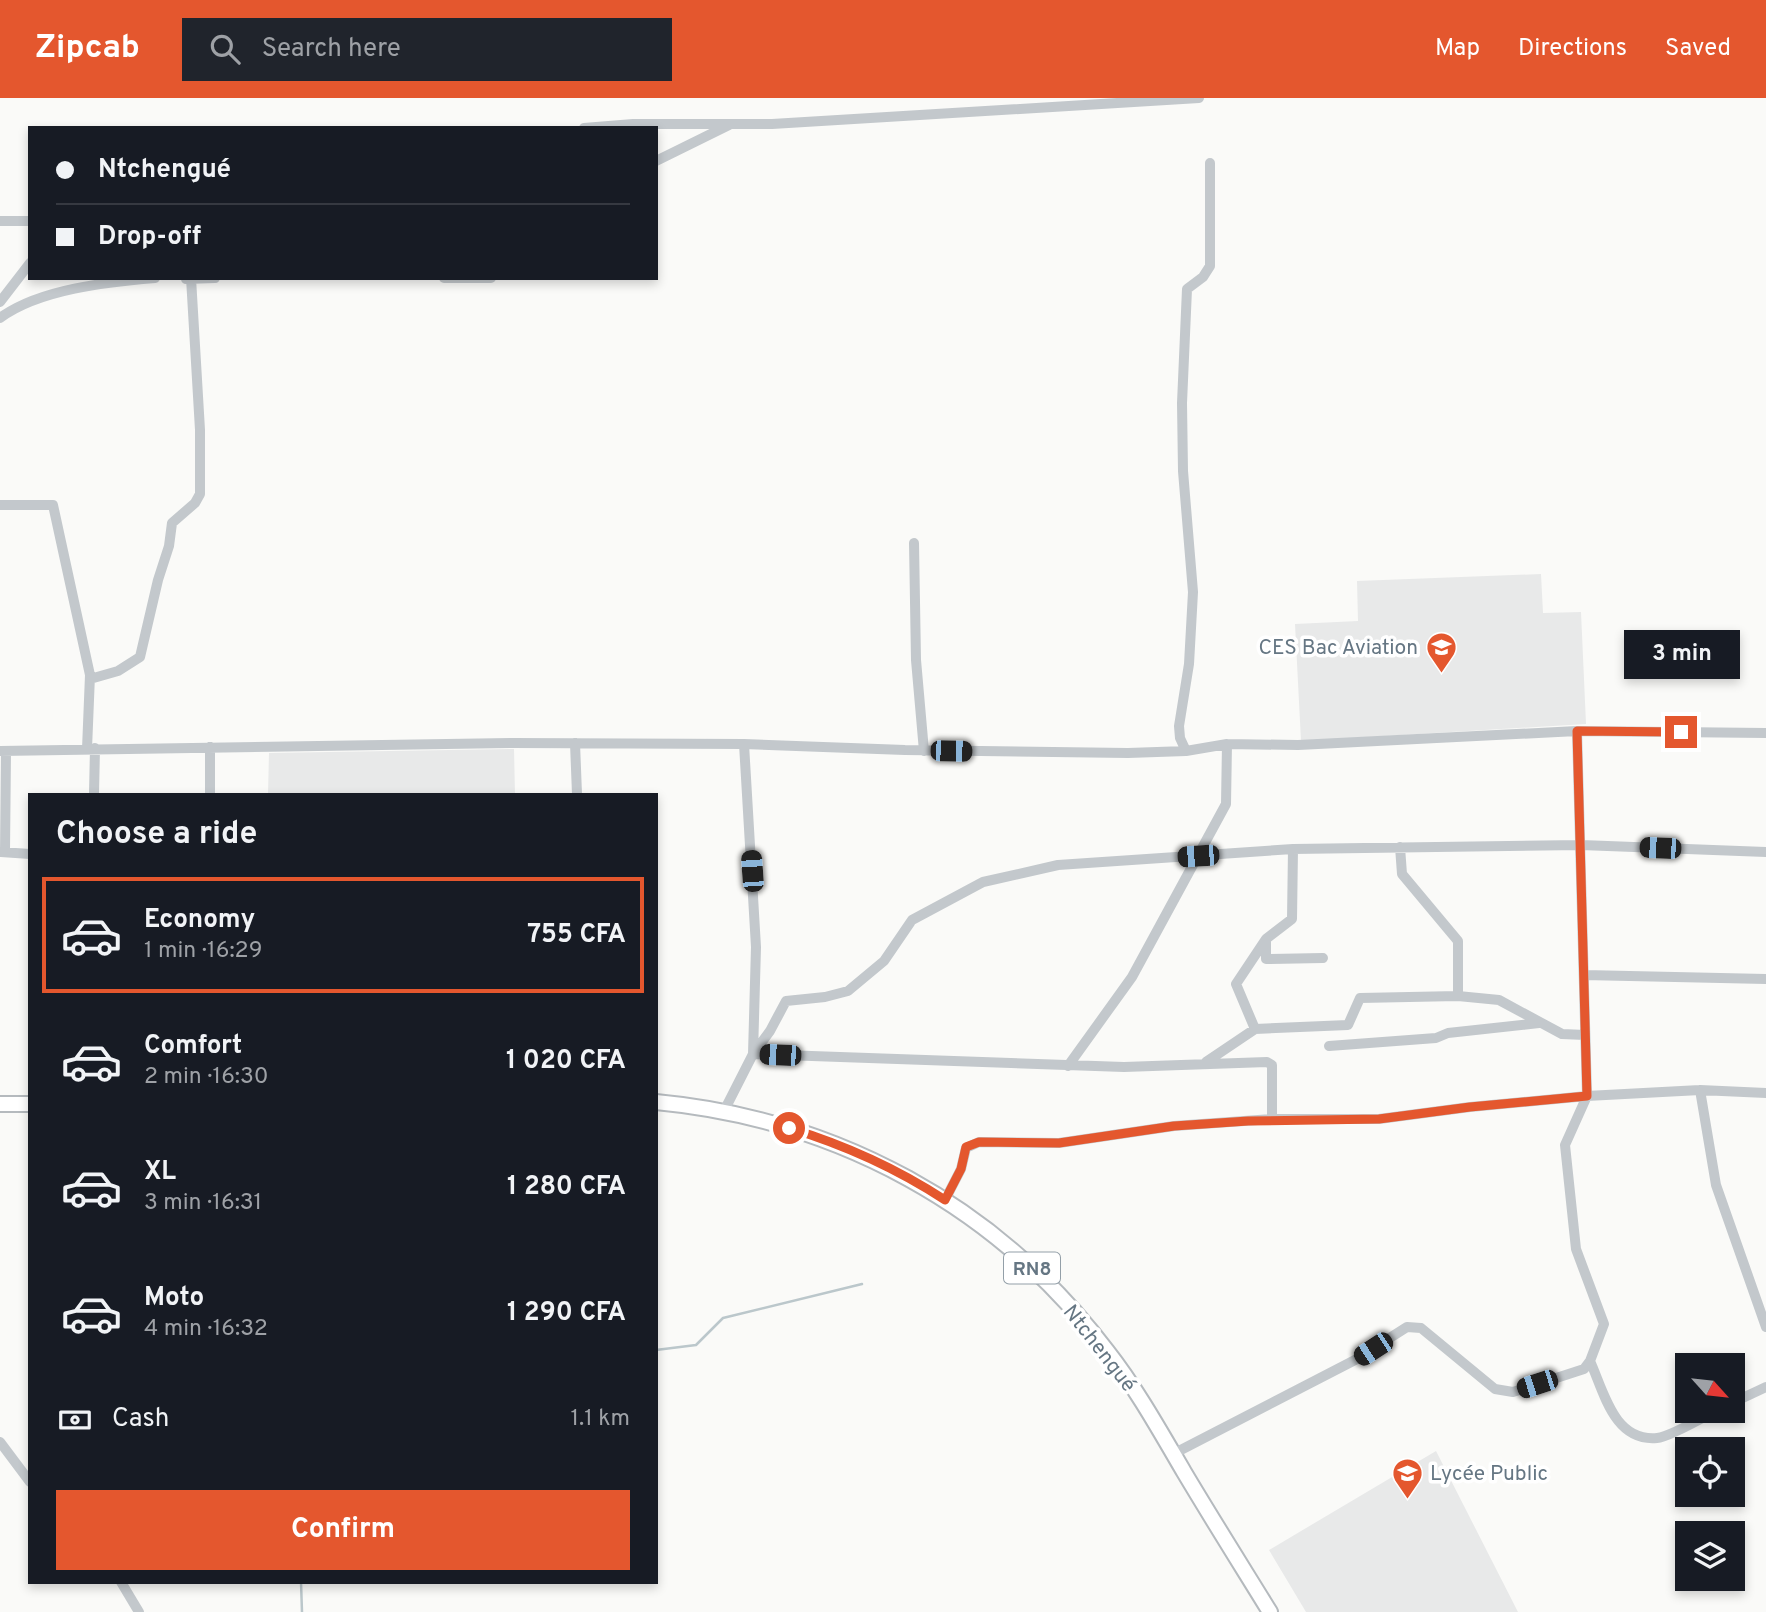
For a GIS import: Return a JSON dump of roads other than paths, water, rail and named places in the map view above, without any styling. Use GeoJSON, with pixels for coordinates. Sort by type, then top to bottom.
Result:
{"type":"FeatureCollection","features":[{"type":"Feature","properties":{"kind":"main road","name":"Ntchengué"},"geometry":{"type":"LineString","coordinates":[[658,1102],[724,1111],[847,1147],[903,1174],[945,1200],[1007,1246],[1079,1316],[1125,1376],[1270,1612]]}},
{"type":"Feature","properties":{"kind":"main road"},"geometry":{"type":"LineString","coordinates":[[0,1104],[28,1104]]}},
{"type":"Feature","properties":{"kind":"street"},"geometry":{"type":"LineString","coordinates":[[608,126],[866,119],[1199,98]]}},
{"type":"Feature","properties":{"kind":"street"},"geometry":{"type":"LineString","coordinates":[[658,160],[732,124]]}},
{"type":"Feature","properties":{"kind":"street"},"geometry":{"type":"LineString","coordinates":[[1186,751],[1180,738],[1179,726],[1189,664],[1193,592],[1183,471],[1182,403],[1187,289],[1203,277],[1210,266],[1210,163]]}},
{"type":"Feature","properties":{"kind":"street"},"geometry":{"type":"LineString","coordinates":[[0,221],[28,221]]}},
{"type":"Feature","properties":{"kind":"street"},"geometry":{"type":"LineString","coordinates":[[0,302],[28,266]]}},
{"type":"Feature","properties":{"kind":"street"},"geometry":{"type":"LineString","coordinates":[[0,318],[25,304],[50,296],[77,289],[141,280]]}},
{"type":"Feature","properties":{"kind":"street"},"geometry":{"type":"LineString","coordinates":[[90,679],[118,671],[139,657],[169,546],[172,523],[195,503],[200,494],[200,430],[190,280]]}},
{"type":"Feature","properties":{"kind":"street"},"geometry":{"type":"LineString","coordinates":[[0,505],[53,505],[90,679],[94,793]]}},
{"type":"Feature","properties":{"kind":"street"},"geometry":{"type":"LineString","coordinates":[[914,542],[916,660],[924,751]]}},
{"type":"Feature","properties":{"kind":"street"},"geometry":{"type":"LineString","coordinates":[[28,854],[3,852],[3,751],[575,743],[1128,753],[1186,751],[1227,744],[1298,745],[1577,731],[1766,733]]}},
{"type":"Feature","properties":{"kind":"street"},"geometry":{"type":"LineString","coordinates":[[1174,1454],[1355,1360],[1407,1327],[1421,1328],[1496,1389],[1504,1392],[1513,1392],[1584,1369],[1590,1362],[1604,1324],[1576,1249],[1565,1145],[1587,1096],[1577,731]]}},
{"type":"Feature","properties":{"kind":"street"},"geometry":{"type":"LineString","coordinates":[[575,743],[577,793]]}},
{"type":"Feature","properties":{"kind":"street"},"geometry":{"type":"LineString","coordinates":[[744,744],[756,947],[753,1054]]}},
{"type":"Feature","properties":{"kind":"street"},"geometry":{"type":"LineString","coordinates":[[1068,1066],[1132,977],[1226,804],[1227,744]]}},
{"type":"Feature","properties":{"kind":"street"},"geometry":{"type":"LineString","coordinates":[[210,747],[210,793]]}},
{"type":"Feature","properties":{"kind":"street"},"geometry":{"type":"LineString","coordinates":[[724,1111],[753,1054],[771,1031],[786,1001],[825,997],[848,991],[884,961],[912,920],[983,882],[1058,865],[1293,849],[1581,845],[1766,852]]}},
{"type":"Feature","properties":{"kind":"street"},"geometry":{"type":"LineString","coordinates":[[1400,847],[1402,874],[1458,941],[1458,996]]}},
{"type":"Feature","properties":{"kind":"street"},"geometry":{"type":"LineString","coordinates":[[1255,1029],[1236,984],[1266,939],[1292,919],[1293,849]]}},
{"type":"Feature","properties":{"kind":"street"},"geometry":{"type":"LineString","coordinates":[[1266,939],[1266,959],[1323,958]]}},
{"type":"Feature","properties":{"kind":"street"},"geometry":{"type":"LineString","coordinates":[[1584,975],[1766,979]]}},
{"type":"Feature","properties":{"kind":"street"},"geometry":{"type":"LineString","coordinates":[[1204,1064],[1255,1029],[1348,1025],[1360,998],[1458,996],[1499,1000],[1562,1034],[1586,1035]]}},
{"type":"Feature","properties":{"kind":"street"},"geometry":{"type":"LineString","coordinates":[[1329,1046],[1436,1038],[1448,1033],[1539,1023]]}},
{"type":"Feature","properties":{"kind":"street"},"geometry":{"type":"LineString","coordinates":[[753,1054],[1124,1068],[1267,1062],[1272,1065],[1272,1119]]}},
{"type":"Feature","properties":{"kind":"street"},"geometry":{"type":"LineString","coordinates":[[1700,1090],[1716,1185],[1766,1327]]}},
{"type":"Feature","properties":{"kind":"street"},"geometry":{"type":"LineString","coordinates":[[945,1200],[961,1169],[966,1147],[979,1142],[1059,1143],[1174,1126],[1272,1119],[1379,1119],[1587,1096],[1700,1090],[1766,1093]]}},
{"type":"Feature","properties":{"kind":"street"},"geometry":{"type":"LineString","coordinates":[[1590,1362],[1619,1425],[1633,1435],[1658,1438],[1690,1423]]}},
{"type":"Feature","properties":{"kind":"street"},"geometry":{"type":"LineString","coordinates":[[1745,1397],[1766,1387]]}},
{"type":"Feature","properties":{"kind":"street"},"geometry":{"type":"LineString","coordinates":[[0,1442],[28,1479]]}},
{"type":"Feature","properties":{"kind":"street"},"geometry":{"type":"LineString","coordinates":[[122,1584],[139,1612]]}},
{"type":"Feature","properties":{"kind":"waterway"},"geometry":{"type":"LineString","coordinates":[[658,1350],[696,1345],[723,1318],[862,1284]]}},
{"type":"Feature","properties":{"kind":"waterway"},"geometry":{"type":"LineString","coordinates":[[301,1584],[302,1612]]}},
{"type":"Feature","properties":{"kind":"place","name":"CES Bac Aviation"},"geometry":{"type":"Point","coordinates":[1441,674]}},
{"type":"Feature","properties":{"kind":"place","name":"Lycée Public"},"geometry":{"type":"Point","coordinates":[1407,1500]}}]}
